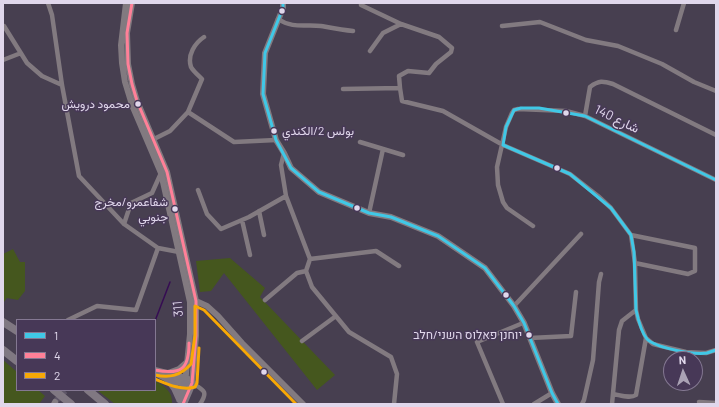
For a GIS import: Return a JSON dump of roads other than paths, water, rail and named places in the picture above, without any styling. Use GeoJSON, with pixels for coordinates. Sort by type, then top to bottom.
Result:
{"type":"FeatureCollection","features":[{"type":"Feature","properties":{"kind":"highway"},"geometry":{"type":"LineString","coordinates":[[3,322],[16,330]]}},
{"type":"Feature","properties":{"kind":"highway"},"geometry":{"type":"LineString","coordinates":[[3,350],[16,360]]}},
{"type":"Feature","properties":{"kind":"highway"},"geometry":{"type":"LineString","coordinates":[[168,376],[175,388],[180,402]]}},
{"type":"Feature","properties":{"kind":"highway"},"geometry":{"type":"LineString","coordinates":[[180,402],[188,381]]}},
{"type":"Feature","properties":{"kind":"highway"},"geometry":{"type":"LineString","coordinates":[[55,391],[71,404]]}},
{"type":"Feature","properties":{"kind":"highway"},"geometry":{"type":"LineString","coordinates":[[89,391],[105,404]]}},
{"type":"Feature","properties":{"kind":"street"},"geometry":{"type":"LineString","coordinates":[[48,3],[52,14],[62,85],[79,176],[124,224],[158,248],[182,251]]}},
{"type":"Feature","properties":{"kind":"street","name":"311"},"geometry":{"type":"LineString","coordinates":[[126,3],[122,45],[122,63],[125,82],[132,105],[161,174],[182,251]]}},
{"type":"Feature","properties":{"kind":"street","name":"311"},"geometry":{"type":"LineString","coordinates":[[132,3],[127,33],[128,64],[137,101],[167,172],[193,302],[196,336],[188,381]]}},
{"type":"Feature","properties":{"kind":"street"},"geometry":{"type":"LineString","coordinates":[[283,3],[283,8],[265,53],[263,94],[276,140],[284,153],[290,168],[319,192],[369,213],[391,217],[438,236],[485,268],[514,306],[524,323],[552,393],[558,404]]}},
{"type":"Feature","properties":{"kind":"street"},"geometry":{"type":"LineString","coordinates":[[361,3],[361,5],[401,24],[439,37],[452,48],[451,52],[436,64],[429,72],[408,71],[399,76],[402,101],[443,111],[503,145],[570,174],[611,208],[631,235],[635,263],[636,310],[646,338],[636,395],[634,397],[629,397],[613,394]]}},
{"type":"Feature","properties":{"kind":"street"},"geometry":{"type":"LineString","coordinates":[[676,30],[684,3]]}},
{"type":"Feature","properties":{"kind":"street"},"geometry":{"type":"LineString","coordinates":[[278,19],[290,25],[320,26],[336,30],[353,31]]}},
{"type":"Feature","properties":{"kind":"street"},"geometry":{"type":"LineString","coordinates":[[502,26],[540,22],[576,36],[618,46],[631,51],[662,64],[694,82],[716,91]]}},
{"type":"Feature","properties":{"kind":"street"},"geometry":{"type":"LineString","coordinates":[[370,51],[383,33],[401,24]]}},
{"type":"Feature","properties":{"kind":"street"},"geometry":{"type":"LineString","coordinates":[[4,26],[27,63],[42,76],[62,85]]}},
{"type":"Feature","properties":{"kind":"street"},"geometry":{"type":"LineString","coordinates":[[154,139],[170,131],[188,112],[202,79],[191,68],[190,59],[194,46],[204,37]]}},
{"type":"Feature","properties":{"kind":"street"},"geometry":{"type":"LineString","coordinates":[[3,60],[21,53]]}},
{"type":"Feature","properties":{"kind":"street"},"geometry":{"type":"LineString","coordinates":[[585,116],[590,87],[596,82],[602,80],[716,135]]}},
{"type":"Feature","properties":{"kind":"street"},"geometry":{"type":"LineString","coordinates":[[343,89],[400,88]]}},
{"type":"Feature","properties":{"kind":"street","name":"شارع 140"},"geometry":{"type":"LineString","coordinates":[[503,145],[506,127],[512,113],[518,109],[566,111],[585,116],[716,180]]}},
{"type":"Feature","properties":{"kind":"street"},"geometry":{"type":"LineString","coordinates":[[188,112],[234,142],[276,140]]}},
{"type":"Feature","properties":{"kind":"street"},"geometry":{"type":"LineString","coordinates":[[360,142],[404,155]]}},
{"type":"Feature","properties":{"kind":"street"},"geometry":{"type":"LineString","coordinates":[[503,145],[497,167],[498,185],[503,202],[507,208],[533,226]]}},
{"type":"Feature","properties":{"kind":"street"},"geometry":{"type":"LineString","coordinates":[[369,213],[383,149]]}},
{"type":"Feature","properties":{"kind":"street"},"geometry":{"type":"LineString","coordinates":[[284,153],[281,165],[286,196],[310,259],[306,271],[312,286],[349,332],[391,357],[397,374],[394,404]]}},
{"type":"Feature","properties":{"kind":"street"},"geometry":{"type":"LineString","coordinates":[[124,224],[132,203],[152,192],[161,174]]}},
{"type":"Feature","properties":{"kind":"street"},"geometry":{"type":"LineString","coordinates":[[198,190],[207,214],[221,229],[242,220],[286,196]]}},
{"type":"Feature","properties":{"kind":"street"},"geometry":{"type":"LineString","coordinates":[[259,211],[264,235]]}},
{"type":"Feature","properties":{"kind":"street"},"geometry":{"type":"LineString","coordinates":[[242,220],[250,255]]}},
{"type":"Feature","properties":{"kind":"street"},"geometry":{"type":"LineString","coordinates":[[514,306],[581,234]]}},
{"type":"Feature","properties":{"kind":"street"},"geometry":{"type":"LineString","coordinates":[[631,235],[695,248],[695,271],[688,274],[635,263]]}},
{"type":"Feature","properties":{"kind":"street"},"geometry":{"type":"LineString","coordinates":[[70,319],[97,306],[136,310],[158,248]]}},
{"type":"Feature","properties":{"kind":"street"},"geometry":{"type":"LineString","coordinates":[[310,259],[376,251],[399,266]]}},
{"type":"Feature","properties":{"kind":"street"},"geometry":{"type":"LineString","coordinates":[[265,300],[297,273],[306,271]]}},
{"type":"Feature","properties":{"kind":"street"},"geometry":{"type":"LineString","coordinates":[[582,404],[593,360],[599,282],[601,274]]}},
{"type":"Feature","properties":{"kind":"street"},"geometry":{"type":"LineString","coordinates":[[530,338],[571,336],[576,292]]}},
{"type":"Feature","properties":{"kind":"street"},"geometry":{"type":"LineString","coordinates":[[193,302],[207,306],[218,316],[300,403]]}},
{"type":"Feature","properties":{"kind":"street","name":"311"},"geometry":{"type":"LineString","coordinates":[[188,381],[187,362],[193,302]]}},
{"type":"Feature","properties":{"kind":"street"},"geometry":{"type":"LineString","coordinates":[[612,404],[619,330],[622,321],[636,310]]}},
{"type":"Feature","properties":{"kind":"street"},"geometry":{"type":"LineString","coordinates":[[302,342],[336,316]]}},
{"type":"Feature","properties":{"kind":"street"},"geometry":{"type":"LineString","coordinates":[[503,404],[477,342],[524,323]]}},
{"type":"Feature","properties":{"kind":"street"},"geometry":{"type":"LineString","coordinates":[[646,338],[654,344],[682,351]]}},
{"type":"Feature","properties":{"kind":"street"},"geometry":{"type":"LineString","coordinates":[[703,353],[716,350]]}},
{"type":"Feature","properties":{"kind":"street"},"geometry":{"type":"LineString","coordinates":[[168,376],[170,373],[179,369],[187,362]]}},
{"type":"Feature","properties":{"kind":"street"},"geometry":{"type":"LineString","coordinates":[[156,370],[168,376]]}},
{"type":"Feature","properties":{"kind":"street"},"geometry":{"type":"LineString","coordinates":[[156,373],[188,381],[203,389],[205,396],[200,404]]}},
{"type":"Feature","properties":{"kind":"street"},"geometry":{"type":"LineString","coordinates":[[534,404],[552,393]]}},
{"type":"Feature","properties":{"kind":"street"},"geometry":{"type":"LineString","coordinates":[[699,402],[716,403]]}},
{"type":"Feature","properties":{"kind":"waterway"},"geometry":{"type":"LineString","coordinates":[[156,319],[170,282]]}},
{"type":"Feature","properties":{"kind":"tunnel"},"geometry":{"type":"LineString","coordinates":[[55,402],[65,391]]}},
{"type":"Feature","properties":{"kind":"place","name":"محمود درويش"},"geometry":{"type":"Point","coordinates":[138,104]}},
{"type":"Feature","properties":{"kind":"place","name":"بولس 2/الكندي"},"geometry":{"type":"Point","coordinates":[274,131]}},
{"type":"Feature","properties":{"kind":"place","name":"شفاعمرو/مخرج جنوبي"},"geometry":{"type":"Point","coordinates":[175,209]}},
{"type":"Feature","properties":{"kind":"place","name":"יוחנן פאלוס השני/חלב"},"geometry":{"type":"Point","coordinates":[529,335]}}]}
